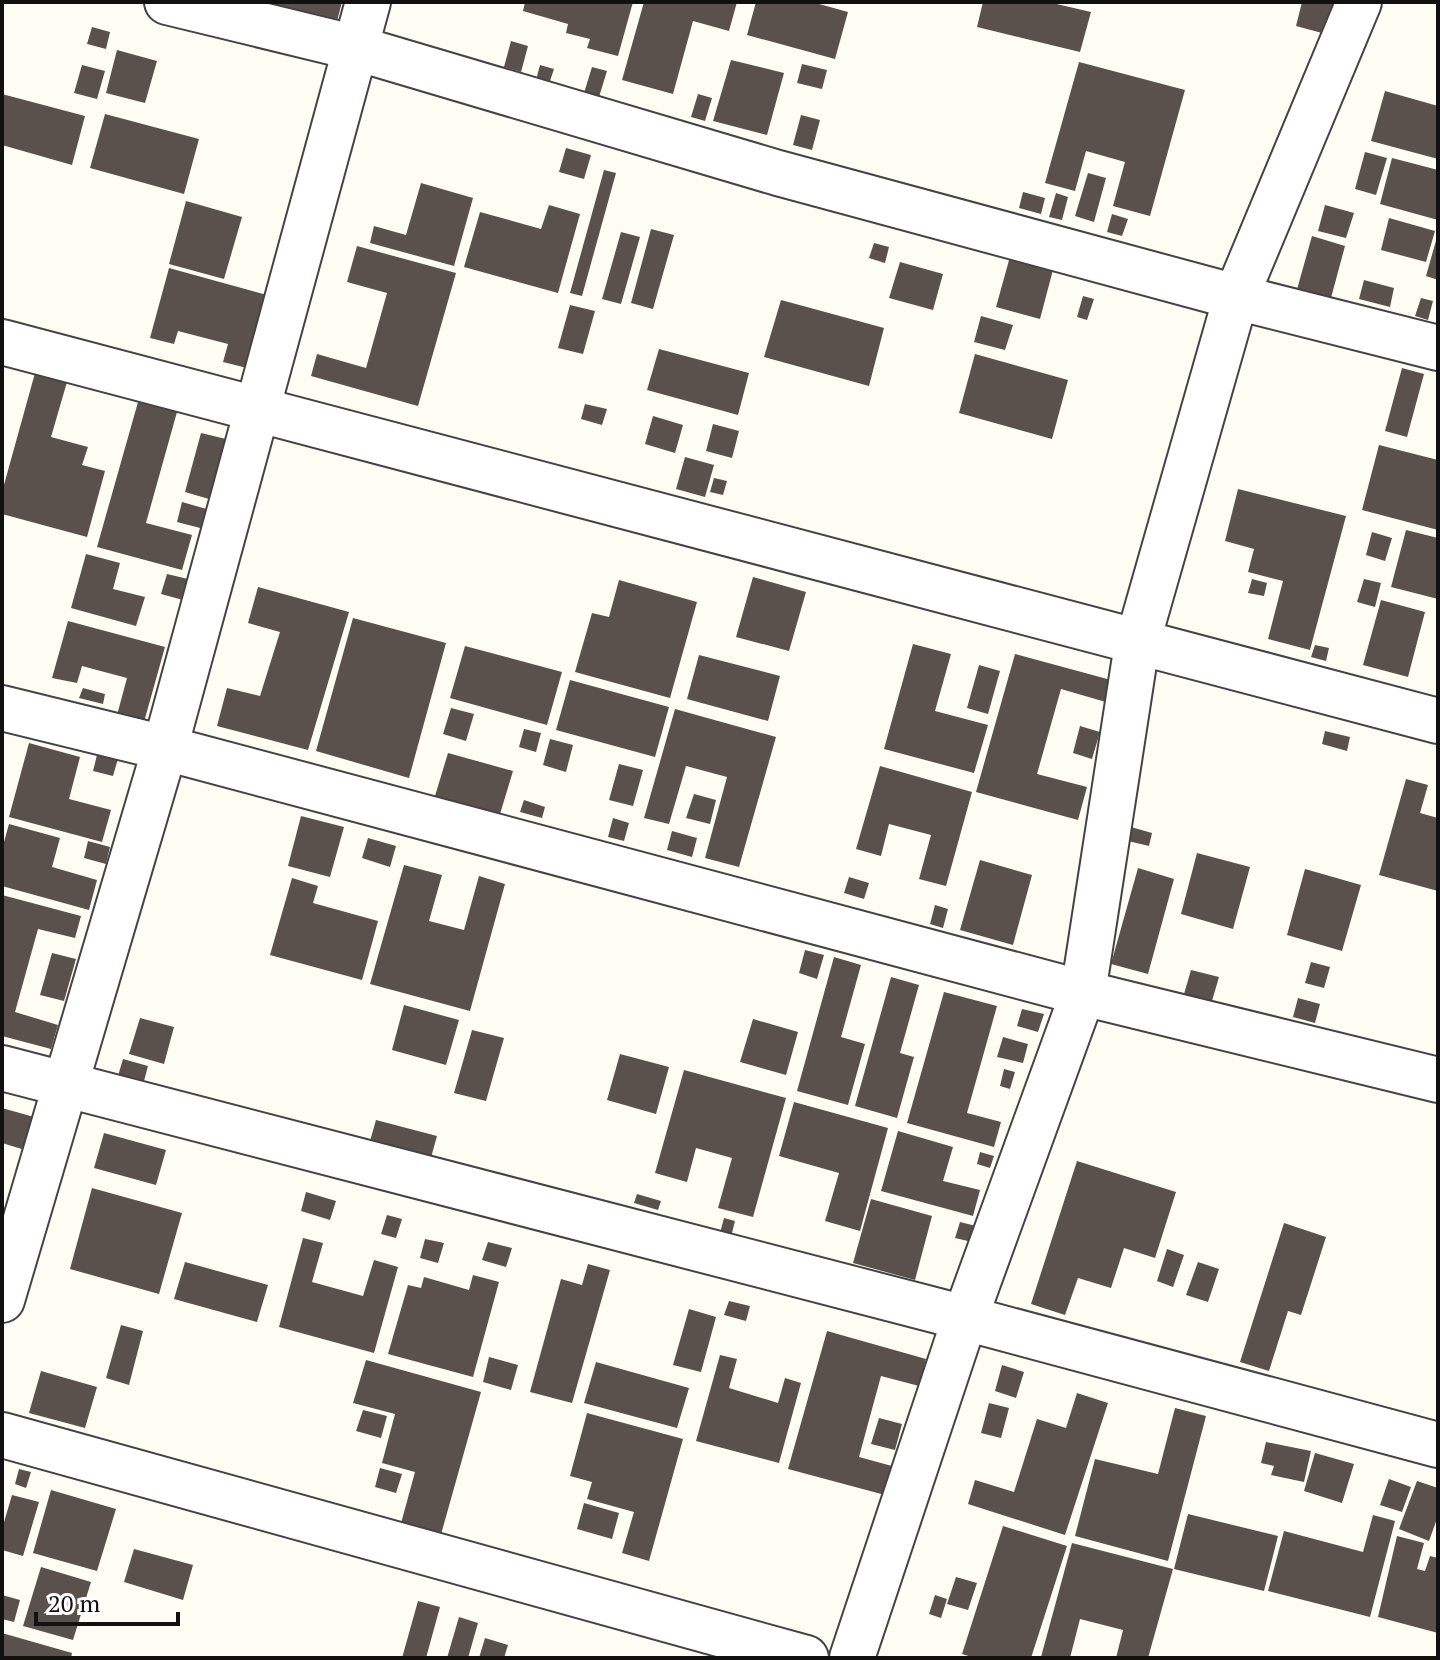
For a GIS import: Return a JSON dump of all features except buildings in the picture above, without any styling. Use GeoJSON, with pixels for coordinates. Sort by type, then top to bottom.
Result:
{"type":"FeatureCollection","features":[{"type":"Feature","properties":{"kind":"street"},"geometry":{"type":"LineString","coordinates":[[167,2],[356,48],[778,173],[1236,297],[1438,348]]}},
{"type":"Feature","properties":{"kind":"street"},"geometry":{"type":"LineString","coordinates":[[2,1300],[165,748],[368,2]]}},
{"type":"Feature","properties":{"kind":"street"},"geometry":{"type":"LineString","coordinates":[[852,1658],[965,1318],[1083,993],[1137,644],[1236,297],[1359,2]]}},
{"type":"Feature","properties":{"kind":"street"},"geometry":{"type":"LineString","coordinates":[[2,342],[1438,721]]}},
{"type":"Feature","properties":{"kind":"street"},"geometry":{"type":"LineString","coordinates":[[2,708],[165,748],[1083,993],[1438,1080]]}},
{"type":"Feature","properties":{"kind":"street"},"geometry":{"type":"LineString","coordinates":[[2,1068],[965,1318],[1438,1445]]}},
{"type":"Feature","properties":{"kind":"street"},"geometry":{"type":"LineString","coordinates":[[2,1435],[806,1658]]}}]}
